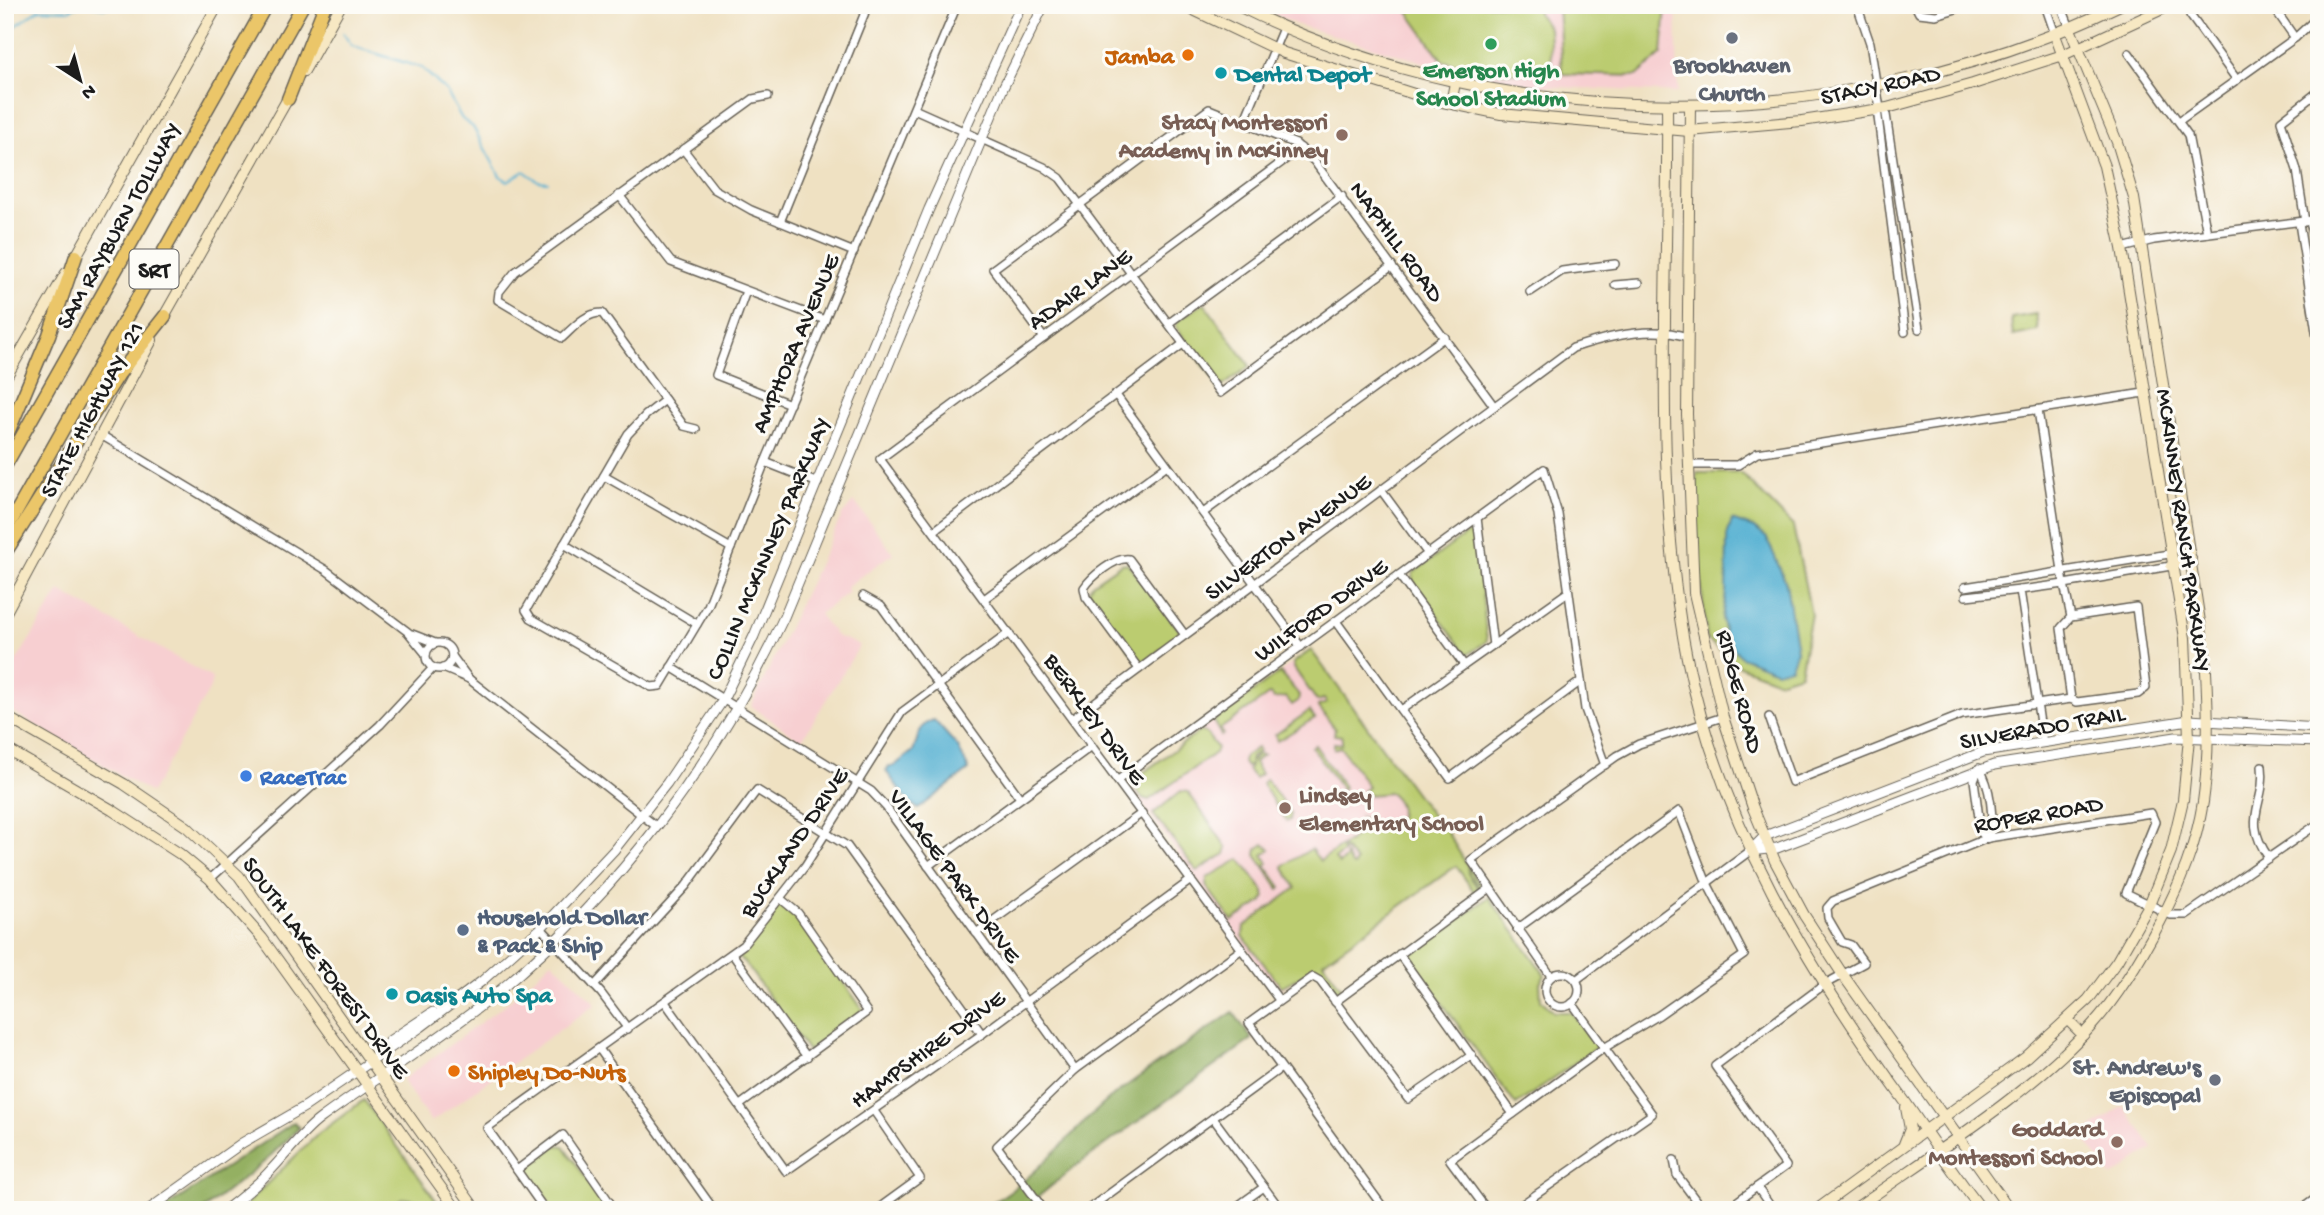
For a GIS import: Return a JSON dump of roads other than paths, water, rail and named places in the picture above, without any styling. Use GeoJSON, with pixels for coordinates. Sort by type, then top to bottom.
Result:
{"type":"FeatureCollection","features":[{"type":"Feature","properties":{"kind":"highway","name":"SAM RAYBURN TOLLWAY"},"geometry":{"type":"LineString","coordinates":[[5,466],[266,5]]}},
{"type":"Feature","properties":{"kind":"highway","name":"SRT"},"geometry":{"type":"LineString","coordinates":[[5,532],[303,5]]}},
{"type":"Feature","properties":{"kind":"highway"},"geometry":{"type":"LineString","coordinates":[[288,99],[325,5]]}},
{"type":"Feature","properties":{"kind":"highway"},"geometry":{"type":"LineString","coordinates":[[5,440],[49,335],[76,256]]}},
{"type":"Feature","properties":{"kind":"highway"},"geometry":{"type":"LineString","coordinates":[[5,553],[119,374],[165,316]]}},
{"type":"Feature","properties":{"kind":"main road"},"geometry":{"type":"LineString","coordinates":[[5,379],[218,5]]}},
{"type":"Feature","properties":{"kind":"main road","name":"STATE HIGHWAY 121"},"geometry":{"type":"LineString","coordinates":[[5,614],[165,316],[341,5]]}},
{"type":"Feature","properties":{"kind":"main road","name":"STACY ROAD"},"geometry":{"type":"LineString","coordinates":[[1183,5],[1275,49],[1451,103],[1500,114],[1689,131],[1802,121],[1881,109],[1973,84],[2063,55],[2171,5]]}},
{"type":"Feature","properties":{"kind":"main road","name":"STACY ROAD"},"geometry":{"type":"LineString","coordinates":[[1236,5],[1283,28],[1354,55],[1455,83],[1560,97],[1690,106],[1806,97],[1877,86],[1966,64],[2055,35],[2120,5]]}},
{"type":"Feature","properties":{"kind":"main road","name":"MCKINNEY RANCH PARKWAY"},"geometry":{"type":"LineString","coordinates":[[1853,1210],[1869,1204],[1938,1149],[2018,1092],[2083,1035],[2136,968],[2165,912],[2188,865],[2202,804],[2209,721],[2205,654],[2134,198],[2124,160],[2070,29]]}},
{"type":"Feature","properties":{"kind":"main road","name":"MCKINNEY RANCH PARKWAY"},"geometry":{"type":"LineString","coordinates":[[1816,1210],[2026,1057],[2068,1020],[2107,975],[2149,905],[2171,851],[2183,800],[2189,738],[2185,638],[2169,554],[2122,248],[2104,166],[2055,35]]}},
{"type":"Feature","properties":{"kind":"main road"},"geometry":{"type":"LineString","coordinates":[[1451,103],[1455,83]]}},
{"type":"Feature","properties":{"kind":"main road","name":"RIDGE ROAD"},"geometry":{"type":"LineString","coordinates":[[1667,105],[1670,527],[1687,657],[1702,723],[1750,851],[1772,897],[1825,984],[1982,1210]]}},
{"type":"Feature","properties":{"kind":"main road","name":"RIDGE ROAD"},"geometry":{"type":"LineString","coordinates":[[1690,106],[1688,466],[1694,593],[1723,717],[1770,849],[1804,915],[1843,975],[2010,1210]]}},
{"type":"Feature","properties":{"kind":"main road"},"geometry":{"type":"LineString","coordinates":[[2144,393],[2164,390]]}},
{"type":"Feature","properties":{"kind":"main road"},"geometry":{"type":"LineString","coordinates":[[1668,466],[1688,466]]}},
{"type":"Feature","properties":{"kind":"main road"},"geometry":{"type":"LineString","coordinates":[[2169,554],[2191,558]]}},
{"type":"Feature","properties":{"kind":"main road"},"geometry":{"type":"LineString","coordinates":[[2171,566],[2191,558]]}},
{"type":"Feature","properties":{"kind":"main road"},"geometry":{"type":"LineString","coordinates":[[1677,595],[1694,593]]}},
{"type":"Feature","properties":{"kind":"main road"},"geometry":{"type":"LineString","coordinates":[[5,709],[27,721],[33,732]]}},
{"type":"Feature","properties":{"kind":"main road","name":"SOUTH LAKE FOREST DRIVE"},"geometry":{"type":"LineString","coordinates":[[5,716],[160,808],[195,833],[226,863],[267,911],[476,1210]]}},
{"type":"Feature","properties":{"kind":"main road","name":"SOUTH LAKE FOREST DRIVE"},"geometry":{"type":"LineString","coordinates":[[5,748],[180,853],[210,879],[251,923],[457,1210]]}},
{"type":"Feature","properties":{"kind":"main road"},"geometry":{"type":"LineString","coordinates":[[2068,1020],[2083,1035]]}},
{"type":"Feature","properties":{"kind":"main road"},"geometry":{"type":"LineString","coordinates":[[1903,1146],[1910,1125],[1904,1101]]}},
{"type":"Feature","properties":{"kind":"street"},"geometry":{"type":"LineString","coordinates":[[780,222],[869,5]]}},
{"type":"Feature","properties":{"kind":"street","name":"AMPHORA AVENUE"},"geometry":{"type":"LineString","coordinates":[[564,544],[526,610],[527,615],[645,685],[660,686],[708,606],[765,462],[955,10],[945,5]]}},
{"type":"Feature","properties":{"kind":"street","name":"COLLIN MCKINNEY PARKWAY"},"geometry":{"type":"LineString","coordinates":[[148,1210],[242,1143],[290,1116],[456,1000],[541,928],[643,815],[723,700],[754,636],[962,131],[1021,5]]}},
{"type":"Feature","properties":{"kind":"street","name":"COLLIN MCKINNEY PARKWAY"},"geometry":{"type":"LineString","coordinates":[[225,1210],[268,1174],[319,1120],[494,995],[554,941],[592,904],[657,827],[711,753],[738,708],[795,590],[1003,88],[1044,5]]}},
{"type":"Feature","properties":{"kind":"street"},"geometry":{"type":"LineString","coordinates":[[1857,5],[1870,43],[1919,329]]}},
{"type":"Feature","properties":{"kind":"street"},"geometry":{"type":"LineString","coordinates":[[1917,9],[1936,15],[1969,5]]}},
{"type":"Feature","properties":{"kind":"street","name":"MCKINNEY RANCH PARKWAY"},"geometry":{"type":"LineString","coordinates":[[2045,5],[2055,35]]}},
{"type":"Feature","properties":{"kind":"street","name":"MCKINNEY RANCH PARKWAY"},"geometry":{"type":"LineString","coordinates":[[2061,5],[2070,29]]}},
{"type":"Feature","properties":{"kind":"street"},"geometry":{"type":"LineString","coordinates":[[2272,5],[2295,38]]}},
{"type":"Feature","properties":{"kind":"street"},"geometry":{"type":"LineString","coordinates":[[2190,15],[2237,80]]}},
{"type":"Feature","properties":{"kind":"street"},"geometry":{"type":"LineString","coordinates":[[2179,121],[2295,38],[2319,16]]}},
{"type":"Feature","properties":{"kind":"street"},"geometry":{"type":"LineString","coordinates":[[1244,122],[1283,28]]}},
{"type":"Feature","properties":{"kind":"street"},"geometry":{"type":"LineString","coordinates":[[2129,53],[2179,121],[2192,146],[2207,233]]}},
{"type":"Feature","properties":{"kind":"street"},"geometry":{"type":"LineString","coordinates":[[2319,91],[2281,121],[2297,170],[2319,274]]}},
{"type":"Feature","properties":{"kind":"street"},"geometry":{"type":"LineString","coordinates":[[696,429],[684,426],[602,313],[593,313],[562,338],[498,300],[499,292],[515,272],[619,195],[753,99],[768,96]]}},
{"type":"Feature","properties":{"kind":"street"},"geometry":{"type":"LineString","coordinates":[[914,108],[1044,167],[1060,178],[1220,393],[1392,267]]}},
{"type":"Feature","properties":{"kind":"street","name":"NAPHILL ROAD"},"geometry":{"type":"LineString","coordinates":[[1081,204],[1209,109],[1301,148],[1342,196],[1494,406]]}},
{"type":"Feature","properties":{"kind":"street"},"geometry":{"type":"LineString","coordinates":[[1881,109],[1905,332]]}},
{"type":"Feature","properties":{"kind":"street","name":"ADAIR LANE"},"geometry":{"type":"LineString","coordinates":[[880,460],[1301,148]]}},
{"type":"Feature","properties":{"kind":"street"},"geometry":{"type":"LineString","coordinates":[[683,149],[713,189],[780,222],[854,252]]}},
{"type":"Feature","properties":{"kind":"street"},"geometry":{"type":"LineString","coordinates":[[619,195],[671,262],[825,320]]}},
{"type":"Feature","properties":{"kind":"street"},"geometry":{"type":"LineString","coordinates":[[1169,323],[1342,196]]}},
{"type":"Feature","properties":{"kind":"street"},"geometry":{"type":"LineString","coordinates":[[1044,338],[993,269],[1081,204]]}},
{"type":"Feature","properties":{"kind":"street"},"geometry":{"type":"LineString","coordinates":[[2122,248],[2207,233],[2308,221]]}},
{"type":"Feature","properties":{"kind":"street"},"geometry":{"type":"LineString","coordinates":[[2308,221],[2319,351]]}},
{"type":"Feature","properties":{"kind":"street"},"geometry":{"type":"LineString","coordinates":[[1530,292],[1562,271],[1615,264]]}},
{"type":"Feature","properties":{"kind":"street"},"geometry":{"type":"LineString","coordinates":[[1615,285],[1639,283]]}},
{"type":"Feature","properties":{"kind":"street"},"geometry":{"type":"LineString","coordinates":[[746,291],[716,375],[790,404]]}},
{"type":"Feature","properties":{"kind":"street"},"geometry":{"type":"LineString","coordinates":[[1667,330],[1687,337]]}},
{"type":"Feature","properties":{"kind":"street","name":"SILVERTON AVENUE"},"geometry":{"type":"LineString","coordinates":[[1072,719],[1573,348],[1619,336],[1667,330]]}},
{"type":"Feature","properties":{"kind":"street"},"geometry":{"type":"LineString","coordinates":[[1202,513],[1445,337]]}},
{"type":"Feature","properties":{"kind":"street"},"geometry":{"type":"LineString","coordinates":[[934,531],[1184,344]]}},
{"type":"Feature","properties":{"kind":"street"},"geometry":{"type":"LineString","coordinates":[[1688,466],[1738,465],[1757,453],[2144,393]]}},
{"type":"Feature","properties":{"kind":"street"},"geometry":{"type":"LineString","coordinates":[[1115,395],[1301,647]]}},
{"type":"Feature","properties":{"kind":"street"},"geometry":{"type":"LineString","coordinates":[[665,400],[628,434],[564,544],[697,624]]}},
{"type":"Feature","properties":{"kind":"street"},"geometry":{"type":"LineString","coordinates":[[2038,410],[2071,617]]}},
{"type":"Feature","properties":{"kind":"street"},"geometry":{"type":"LineString","coordinates":[[101,435],[308,559],[408,632],[448,646],[469,679]]}},
{"type":"Feature","properties":{"kind":"street","name":"BERKLEY DRIVE"},"geometry":{"type":"LineString","coordinates":[[880,460],[1279,1000]]}},
{"type":"Feature","properties":{"kind":"street"},"geometry":{"type":"LineString","coordinates":[[765,462],[818,482]]}},
{"type":"Feature","properties":{"kind":"street"},"geometry":{"type":"LineString","coordinates":[[984,599],[1167,465]]}},
{"type":"Feature","properties":{"kind":"street","name":"WILFORD DRIVE"},"geometry":{"type":"LineString","coordinates":[[1118,780],[1544,469],[1558,514],[1568,592]]}},
{"type":"Feature","properties":{"kind":"street"},"geometry":{"type":"LineString","coordinates":[[604,476],[731,548]]}},
{"type":"Feature","properties":{"kind":"street"},"geometry":{"type":"LineString","coordinates":[[1381,490],[1428,554]]}},
{"type":"Feature","properties":{"kind":"street"},"geometry":{"type":"LineString","coordinates":[[1477,518],[1493,645]]}},
{"type":"Feature","properties":{"kind":"street"},"geometry":{"type":"LineString","coordinates":[[1965,587],[2169,554]]}},
{"type":"Feature","properties":{"kind":"street"},"geometry":{"type":"LineString","coordinates":[[1139,669],[1086,597],[1084,588],[1088,582],[1118,560],[1129,559],[1185,635]]}},
{"type":"Feature","properties":{"kind":"street"},"geometry":{"type":"LineString","coordinates":[[1966,596],[2064,584],[2171,566]]}},
{"type":"Feature","properties":{"kind":"street"},"geometry":{"type":"LineString","coordinates":[[1399,575],[1464,665]]}},
{"type":"Feature","properties":{"kind":"street"},"geometry":{"type":"LineString","coordinates":[[2020,590],[2045,757]]}},
{"type":"Feature","properties":{"kind":"street"},"geometry":{"type":"LineString","coordinates":[[1401,709],[1568,592],[1585,709],[1605,765]]}},
{"type":"Feature","properties":{"kind":"street"},"geometry":{"type":"LineString","coordinates":[[863,596],[881,606],[1020,798]]}},
{"type":"Feature","properties":{"kind":"street"},"geometry":{"type":"LineString","coordinates":[[1769,717],[1792,782],[1962,715],[2037,703],[2071,699],[2077,702],[2129,695],[2146,688],[2136,607],[2071,617],[2061,628],[2071,699]]}},
{"type":"Feature","properties":{"kind":"street"},"geometry":{"type":"LineString","coordinates":[[1336,621],[1450,778],[1581,681]]}},
{"type":"Feature","properties":{"kind":"street"},"geometry":{"type":"LineString","coordinates":[[408,632],[433,667],[443,668],[469,679],[657,827]]}},
{"type":"Feature","properties":{"kind":"street","name":"BUCKLAND DRIVE"},"geometry":{"type":"LineString","coordinates":[[517,1170],[487,1128],[733,955],[751,938],[828,832],[902,712],[1009,633]]}},
{"type":"Feature","properties":{"kind":"street"},"geometry":{"type":"LineString","coordinates":[[426,654],[435,643]]}},
{"type":"Feature","properties":{"kind":"street"},"geometry":{"type":"LineString","coordinates":[[443,668],[452,656]]}},
{"type":"Feature","properties":{"kind":"street"},"geometry":{"type":"LineString","coordinates":[[210,879],[380,725],[433,667]]}},
{"type":"Feature","properties":{"kind":"street","name":"VILLAGE PARK DRIVE"},"geometry":{"type":"LineString","coordinates":[[671,667],[858,781],[886,807],[1075,1070]]}},
{"type":"Feature","properties":{"kind":"street"},"geometry":{"type":"LineString","coordinates":[[1551,976],[1471,860],[1639,744],[1723,717]]}},
{"type":"Feature","properties":{"kind":"street","name":"SILVERADO TRAIL"},"geometry":{"type":"LineString","coordinates":[[1750,851],[1765,836],[1973,754],[2189,720],[2319,728]]}},
{"type":"Feature","properties":{"kind":"street","name":"SILVERADO TRAIL"},"geometry":{"type":"LineString","coordinates":[[1750,851],[1770,849],[1979,768],[2189,738],[2319,742]]}},
{"type":"Feature","properties":{"kind":"street"},"geometry":{"type":"LineString","coordinates":[[928,866],[1092,746]]}},
{"type":"Feature","properties":{"kind":"street"},"geometry":{"type":"LineString","coordinates":[[2262,766],[2254,815],[2258,839],[2269,858]]}},
{"type":"Feature","properties":{"kind":"street"},"geometry":{"type":"LineString","coordinates":[[1979,768],[1975,780],[1982,833],[1989,838]]}},
{"type":"Feature","properties":{"kind":"street"},"geometry":{"type":"LineString","coordinates":[[1916,776],[1922,790]]}},
{"type":"Feature","properties":{"kind":"street"},"geometry":{"type":"LineString","coordinates":[[594,986],[686,887],[757,790],[828,832],[846,846],[982,1034]]}},
{"type":"Feature","properties":{"kind":"street"},"geometry":{"type":"LineString","coordinates":[[1505,1210],[1490,1210],[1450,1160],[1604,1048],[1659,1015],[1744,956],[1706,881],[1679,811],[1517,929]]}},
{"type":"Feature","properties":{"kind":"street"},"geometry":{"type":"LineString","coordinates":[[976,933],[1142,813]]}},
{"type":"Feature","properties":{"kind":"street","name":"ROPER ROAD"},"geometry":{"type":"LineString","coordinates":[[1843,975],[1864,963],[1851,946],[1842,943],[1828,918],[1829,903],[1989,838],[2151,813],[2155,822],[2126,893],[2165,912]]}},
{"type":"Feature","properties":{"kind":"street"},"geometry":{"type":"LineString","coordinates":[[2165,912],[2178,916],[2196,910],[2319,823]]}},
{"type":"Feature","properties":{"kind":"street"},"geometry":{"type":"LineString","coordinates":[[1576,980],[1706,881],[1750,851]]}},
{"type":"Feature","properties":{"kind":"street","name":"HAMPSHIRE DRIVE"},"geometry":{"type":"LineString","coordinates":[[740,1105],[786,1171],[982,1034],[1191,880]]}},
{"type":"Feature","properties":{"kind":"street"},"geometry":{"type":"LineString","coordinates":[[1335,1002],[1489,888]]}},
{"type":"Feature","properties":{"kind":"street"},"geometry":{"type":"LineString","coordinates":[[666,1002],[740,1105],[867,1012],[798,913],[781,899]]}},
{"type":"Feature","properties":{"kind":"street"},"geometry":{"type":"LineString","coordinates":[[541,928],[594,986],[628,1029]]}},
{"type":"Feature","properties":{"kind":"street"},"geometry":{"type":"LineString","coordinates":[[1044,1210],[997,1146],[1075,1070],[1242,949]]}},
{"type":"Feature","properties":{"kind":"street"},"geometry":{"type":"LineString","coordinates":[[1399,954],[1513,1114]]}},
{"type":"Feature","properties":{"kind":"street"},"geometry":{"type":"LineString","coordinates":[[733,955],[807,1057]]}},
{"type":"Feature","properties":{"kind":"street"},"geometry":{"type":"LineString","coordinates":[[1564,972],[1576,980],[1579,990],[1572,1003],[1558,1007],[1549,1002],[1545,986],[1551,976],[1564,972]]}},
{"type":"Feature","properties":{"kind":"street"},"geometry":{"type":"LineString","coordinates":[[1725,1210],[1786,1166],[1714,1066],[1825,984],[1843,975]]}},
{"type":"Feature","properties":{"kind":"street"},"geometry":{"type":"LineString","coordinates":[[1385,1210],[1249,1023],[1313,977],[1408,1099],[1472,1055]]}},
{"type":"Feature","properties":{"kind":"street"},"geometry":{"type":"LineString","coordinates":[[1514,1210],[1652,1114],[1572,1003]]}},
{"type":"Feature","properties":{"kind":"street"},"geometry":{"type":"LineString","coordinates":[[600,1050],[714,1210]]}},
{"type":"Feature","properties":{"kind":"street"},"geometry":{"type":"LineString","coordinates":[[1087,1210],[1281,1068]]}},
{"type":"Feature","properties":{"kind":"street"},"geometry":{"type":"LineString","coordinates":[[874,1111],[920,1178],[876,1210]]}},
{"type":"Feature","properties":{"kind":"street"},"geometry":{"type":"LineString","coordinates":[[1213,1118],[1281,1210]]}},
{"type":"Feature","properties":{"kind":"street"},"geometry":{"type":"LineString","coordinates":[[545,1210],[517,1170],[563,1136],[615,1210]]}},
{"type":"Feature","properties":{"kind":"street"},"geometry":{"type":"LineString","coordinates":[[1674,1160],[1676,1175],[1703,1210]]}},
{"type":"Feature","properties":{"kind":"street"},"geometry":{"type":"LineString","coordinates":[[1232,1210],[1264,1187]]}},
{"type":"Feature","properties":{"kind":"street"},"geometry":{"type":"LineString","coordinates":[[1757,1187],[1773,1210]]}},
{"type":"Feature","properties":{"kind":"street"},"geometry":{"type":"LineString","coordinates":[[2300,1210],[2319,1196]]}},
{"type":"Feature","properties":{"kind":"water"},"geometry":{"type":"Polygon","coordinates":[[[1732,520],[1754,528],[1767,538],[1786,583],[1797,650],[1791,667],[1776,671],[1741,657],[1725,637],[1722,618],[1726,593],[1727,536],[1732,520]]]}},
{"type":"Feature","properties":{"kind":"water"},"geometry":{"type":"Polygon","coordinates":[[[934,720],[958,747],[969,770],[918,809],[908,801],[886,771],[889,766],[894,766],[913,751],[921,728],[934,720]]]}},
{"type":"Feature","properties":{"kind":"waterway"},"geometry":{"type":"LineString","coordinates":[[5,34],[39,9],[69,10],[79,5]]}},
{"type":"Feature","properties":{"kind":"waterway"},"geometry":{"type":"LineString","coordinates":[[90,5],[106,8],[111,5]]}},
{"type":"Feature","properties":{"kind":"waterway"},"geometry":{"type":"LineString","coordinates":[[343,33],[352,46],[422,68],[446,91],[462,119],[473,127],[500,176],[508,181],[524,171],[538,181],[548,182]]}},
{"type":"Feature","properties":{"kind":"place","name":"Brookhaven Church"},"geometry":{"type":"Point","coordinates":[1732,38]}},
{"type":"Feature","properties":{"kind":"place","name":"Emerson High School Stadium"},"geometry":{"type":"Point","coordinates":[1491,44]}},
{"type":"Feature","properties":{"kind":"place","name":"Jamba"},"geometry":{"type":"Point","coordinates":[1188,55]}},
{"type":"Feature","properties":{"kind":"place","name":"Dental Depot"},"geometry":{"type":"Point","coordinates":[1221,73]}},
{"type":"Feature","properties":{"kind":"place","name":"Stacy Montessori Academy in McKinney"},"geometry":{"type":"Point","coordinates":[1342,135]}},
{"type":"Feature","properties":{"kind":"place","name":"RaceTrac"},"geometry":{"type":"Point","coordinates":[246,776]}},
{"type":"Feature","properties":{"kind":"place","name":"Lindsey Elementary School"},"geometry":{"type":"Point","coordinates":[1285,808]}},
{"type":"Feature","properties":{"kind":"place","name":"Household Dollar & Pack & Ship"},"geometry":{"type":"Point","coordinates":[463,930]}},
{"type":"Feature","properties":{"kind":"place","name":"Oasis Auto Spa"},"geometry":{"type":"Point","coordinates":[392,994]}},
{"type":"Feature","properties":{"kind":"place","name":"Shipley Do-Nuts"},"geometry":{"type":"Point","coordinates":[454,1071]}},
{"type":"Feature","properties":{"kind":"place","name":"St. Andrew's Episcopal"},"geometry":{"type":"Point","coordinates":[2215,1080]}},
{"type":"Feature","properties":{"kind":"place","name":"Goddard Montessori School"},"geometry":{"type":"Point","coordinates":[2117,1142]}}]}
